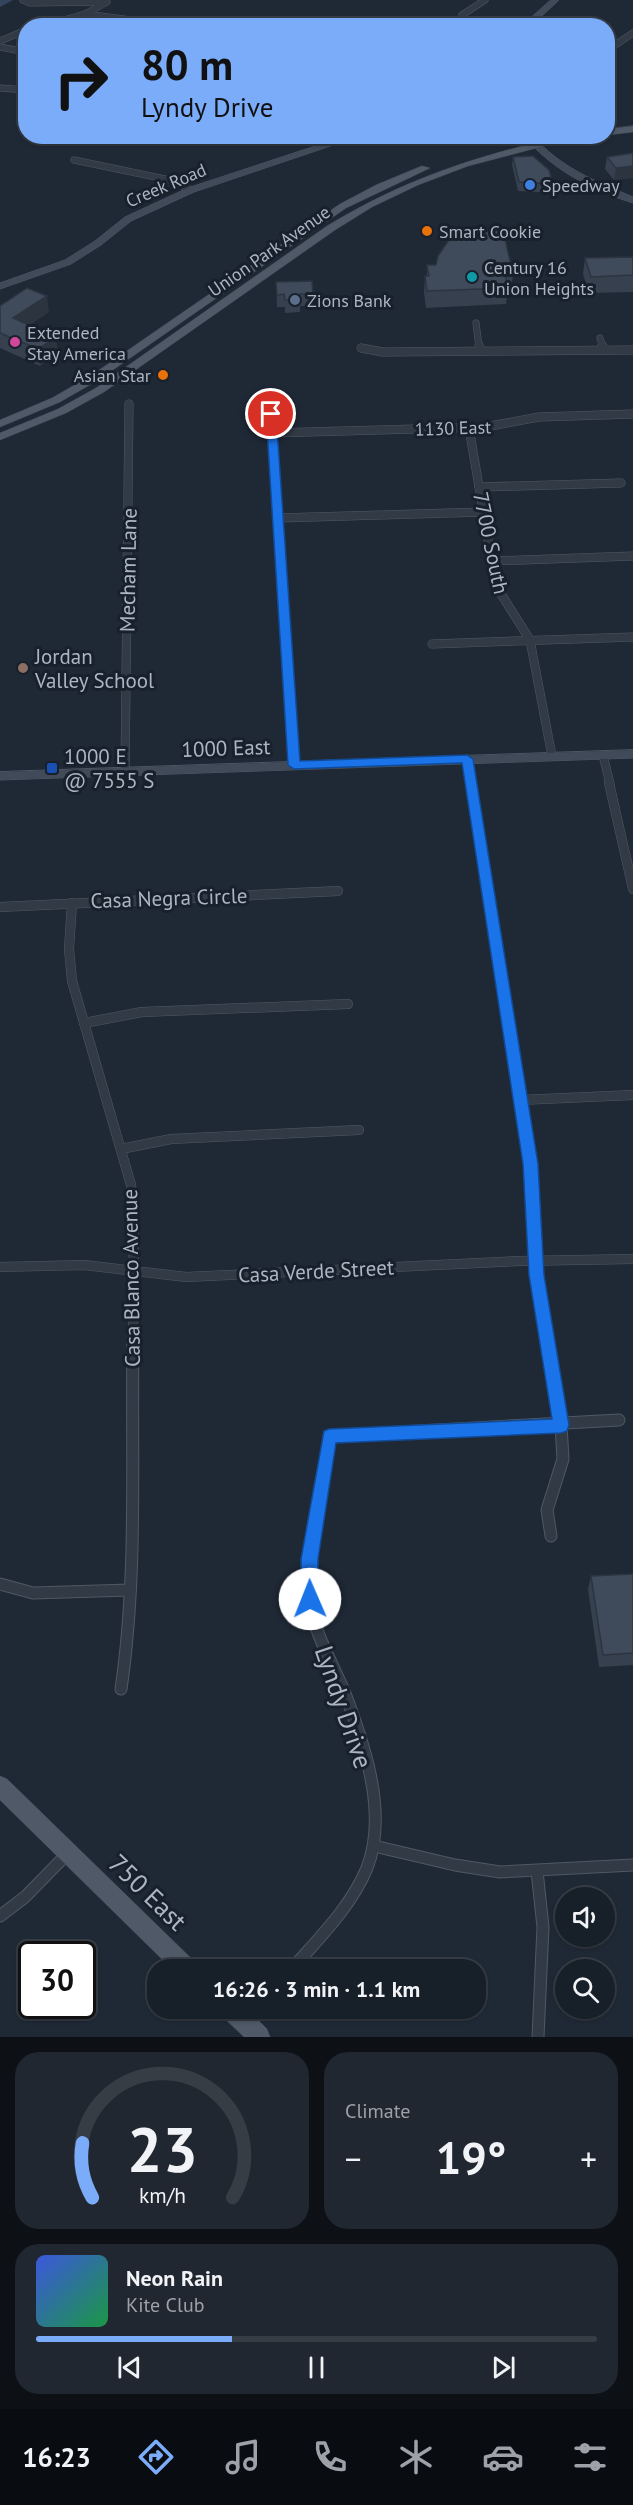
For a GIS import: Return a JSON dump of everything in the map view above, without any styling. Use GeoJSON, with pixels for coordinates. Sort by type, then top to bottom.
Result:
{"type":"FeatureCollection","features":[{"type":"Feature","properties":{"kind":"main road"},"geometry":{"type":"LineString","coordinates":[[615,124],[633,123]]}},
{"type":"Feature","properties":{"kind":"main road"},"geometry":{"type":"LineString","coordinates":[[615,131],[633,129]]}},
{"type":"Feature","properties":{"kind":"main road","name":"Union Park Avenue"},"geometry":{"type":"LineString","coordinates":[[0,424],[56,400],[96,377],[320,221],[356,199],[432,165],[513,144]]}},
{"type":"Feature","properties":{"kind":"main road","name":"Union Park Avenue"},"geometry":{"type":"LineString","coordinates":[[0,437],[52,416],[100,390],[331,228],[362,209],[400,189],[518,144]]}},
{"type":"Feature","properties":{"kind":"main road","name":"750 East"},"geometry":{"type":"LineString","coordinates":[[0,1786],[178,1959]]}},
{"type":"Feature","properties":{"kind":"street"},"geometry":{"type":"LineString","coordinates":[[23,0],[30,3],[107,1]]}},
{"type":"Feature","properties":{"kind":"street"},"geometry":{"type":"LineString","coordinates":[[462,15],[485,0]]}},
{"type":"Feature","properties":{"kind":"street"},"geometry":{"type":"LineString","coordinates":[[535,18],[555,0]]}},
{"type":"Feature","properties":{"kind":"street"},"geometry":{"type":"LineString","coordinates":[[71,18],[85,14],[107,1]]}},
{"type":"Feature","properties":{"kind":"street"},"geometry":{"type":"LineString","coordinates":[[85,14],[115,18]]}},
{"type":"Feature","properties":{"kind":"street"},"geometry":{"type":"LineString","coordinates":[[0,40],[18,33]]}},
{"type":"Feature","properties":{"kind":"street"},"geometry":{"type":"LineString","coordinates":[[615,45],[633,33]]}},
{"type":"Feature","properties":{"kind":"street"},"geometry":{"type":"LineString","coordinates":[[0,47],[18,50]]}},
{"type":"Feature","properties":{"kind":"street"},"geometry":{"type":"LineString","coordinates":[[0,88],[18,89]]}},
{"type":"Feature","properties":{"kind":"street","name":"Creek Road"},"geometry":{"type":"LineString","coordinates":[[0,286],[69,262],[128,219],[191,190],[329,144]]}},
{"type":"Feature","properties":{"kind":"street"},"geometry":{"type":"LineString","coordinates":[[536,144],[553,163],[575,177],[633,200]]}},
{"type":"Feature","properties":{"kind":"street"},"geometry":{"type":"LineString","coordinates":[[74,160],[170,180],[191,190]]}},
{"type":"Feature","properties":{"kind":"street"},"geometry":{"type":"LineString","coordinates":[[476,323],[480,351]]}},
{"type":"Feature","properties":{"kind":"street"},"geometry":{"type":"LineString","coordinates":[[600,338],[604,350]]}},
{"type":"Feature","properties":{"kind":"street"},"geometry":{"type":"LineString","coordinates":[[361,348],[383,352],[633,350]]}},
{"type":"Feature","properties":{"kind":"street"},"geometry":{"type":"LineString","coordinates":[[270,395],[294,765]]}},
{"type":"Feature","properties":{"kind":"street","name":"Mecham Lane"},"geometry":{"type":"LineString","coordinates":[[125,772],[129,404]]}},
{"type":"Feature","properties":{"kind":"street","name":"1130 East"},"geometry":{"type":"LineString","coordinates":[[273,433],[469,428],[500,426],[539,417],[633,414]]}},
{"type":"Feature","properties":{"kind":"street","name":"7700 South"},"geometry":{"type":"LineString","coordinates":[[469,428],[499,594],[524,626],[530,640],[552,756]]}},
{"type":"Feature","properties":{"kind":"street"},"geometry":{"type":"LineString","coordinates":[[479,487],[621,483]]}},
{"type":"Feature","properties":{"kind":"street"},"geometry":{"type":"LineString","coordinates":[[278,518],[484,512]]}},
{"type":"Feature","properties":{"kind":"street"},"geometry":{"type":"LineString","coordinates":[[492,561],[633,556]]}},
{"type":"Feature","properties":{"kind":"street"},"geometry":{"type":"LineString","coordinates":[[432,644],[633,637]]}},
{"type":"Feature","properties":{"kind":"street","name":"1000 East"},"geometry":{"type":"LineString","coordinates":[[0,776],[633,754]]}},
{"type":"Feature","properties":{"kind":"street"},"geometry":{"type":"LineString","coordinates":[[603,755],[633,890]]}},
{"type":"Feature","properties":{"kind":"street"},"geometry":{"type":"LineString","coordinates":[[467,759],[531,1164],[536,1262],[561,1425],[563,1459],[548,1510],[551,1536]]}},
{"type":"Feature","properties":{"kind":"street","name":"Casa Negra Circle"},"geometry":{"type":"LineString","coordinates":[[0,907],[338,891]]}},
{"type":"Feature","properties":{"kind":"street","name":"Casa Blanco Avenue"},"geometry":{"type":"LineString","coordinates":[[72,903],[70,965],[84,1023],[131,1185],[134,1208],[129,1640],[121,1689]]}},
{"type":"Feature","properties":{"kind":"street"},"geometry":{"type":"LineString","coordinates":[[84,1023],[142,1012],[348,1004]]}},
{"type":"Feature","properties":{"kind":"street"},"geometry":{"type":"LineString","coordinates":[[520,1100],[633,1095]]}},
{"type":"Feature","properties":{"kind":"street"},"geometry":{"type":"LineString","coordinates":[[121,1149],[171,1139],[359,1130]]}},
{"type":"Feature","properties":{"kind":"street","name":"Casa Verde Street"},"geometry":{"type":"LineString","coordinates":[[0,1267],[66,1264],[186,1277],[633,1259]]}},
{"type":"Feature","properties":{"kind":"street"},"geometry":{"type":"LineString","coordinates":[[561,1425],[619,1420]]}},
{"type":"Feature","properties":{"kind":"street","name":"Lyndy Drive"},"geometry":{"type":"LineString","coordinates":[[300,1959],[359,1883],[374,1846],[376,1821],[360,1738],[345,1695],[320,1640],[310,1599],[310,1559],[329,1436],[561,1425]]}},
{"type":"Feature","properties":{"kind":"street"},"geometry":{"type":"LineString","coordinates":[[0,1584],[33,1593],[130,1590]]}},
{"type":"Feature","properties":{"kind":"street"},"geometry":{"type":"LineString","coordinates":[[374,1846],[455,1865],[501,1872],[633,1864]]}},
{"type":"Feature","properties":{"kind":"street"},"geometry":{"type":"LineString","coordinates":[[0,1916],[25,1897],[68,1852]]}},
{"type":"Feature","properties":{"kind":"street"},"geometry":{"type":"LineString","coordinates":[[537,1870],[543,1927],[538,2037]]}},
{"type":"Feature","properties":{"kind":"building"},"geometry":{"type":"Polygon","coordinates":[[[633,153],[633,166],[616,168],[607,157],[633,153]]]}},
{"type":"Feature","properties":{"kind":"building"},"geometry":{"type":"Polygon","coordinates":[[[533,156],[549,170],[553,184],[519,182],[513,157],[533,156]]]}},
{"type":"Feature","properties":{"kind":"building","name":"Century 16 Union Heights"},"geometry":{"type":"Polygon","coordinates":[[[503,230],[513,274],[505,274],[508,288],[427,291],[425,276],[429,276],[427,265],[436,265],[438,256],[453,234],[503,230]]]}},
{"type":"Feature","properties":{"kind":"building"},"geometry":{"type":"Polygon","coordinates":[[[633,257],[633,275],[591,277],[585,258],[633,257]]]}},
{"type":"Feature","properties":{"kind":"building"},"geometry":{"type":"Polygon","coordinates":[[[312,281],[313,294],[300,294],[300,300],[285,300],[284,294],[277,295],[276,282],[312,281]]]}},
{"type":"Feature","properties":{"kind":"building"},"geometry":{"type":"Polygon","coordinates":[[[27,288],[47,296],[13,318],[56,337],[38,349],[0,333],[0,306],[27,288]]]}},
{"type":"Feature","properties":{"kind":"building"},"geometry":{"type":"Polygon","coordinates":[[[633,1574],[633,1653],[603,1655],[591,1576],[633,1574]]]}},
{"type":"Feature","properties":{"kind":"waterway"},"geometry":{"type":"LineString","coordinates":[[0,3],[7,0]]}},
{"type":"Feature","properties":{"kind":"place","name":"Speedway"},"geometry":{"type":"Point","coordinates":[530,185]}},
{"type":"Feature","properties":{"kind":"place","name":"Smart Cookie"},"geometry":{"type":"Point","coordinates":[427,231]}},
{"type":"Feature","properties":{"kind":"place","name":"Century 16 Union Heights"},"geometry":{"type":"Point","coordinates":[472,277]}},
{"type":"Feature","properties":{"kind":"place","name":"Zions Bank"},"geometry":{"type":"Point","coordinates":[295,300]}},
{"type":"Feature","properties":{"kind":"place","name":"Extended Stay America"},"geometry":{"type":"Point","coordinates":[15,342]}},
{"type":"Feature","properties":{"kind":"place","name":"Asian Star"},"geometry":{"type":"Point","coordinates":[163,375]}},
{"type":"Feature","properties":{"kind":"place","name":"Jordan Valley School"},"geometry":{"type":"Point","coordinates":[23,668]}},
{"type":"Feature","properties":{"kind":"place","name":"1000 E @ 7555 S"},"geometry":{"type":"Point","coordinates":[52,768]}},
{"type":"Feature","properties":{"kind":"route"},"geometry":{"type":"LineString","coordinates":[[271,414],[294,765],[467,759],[531,1164],[531,1208],[536,1275],[561,1425],[329,1436],[310,1559],[310,1599]]}}]}
